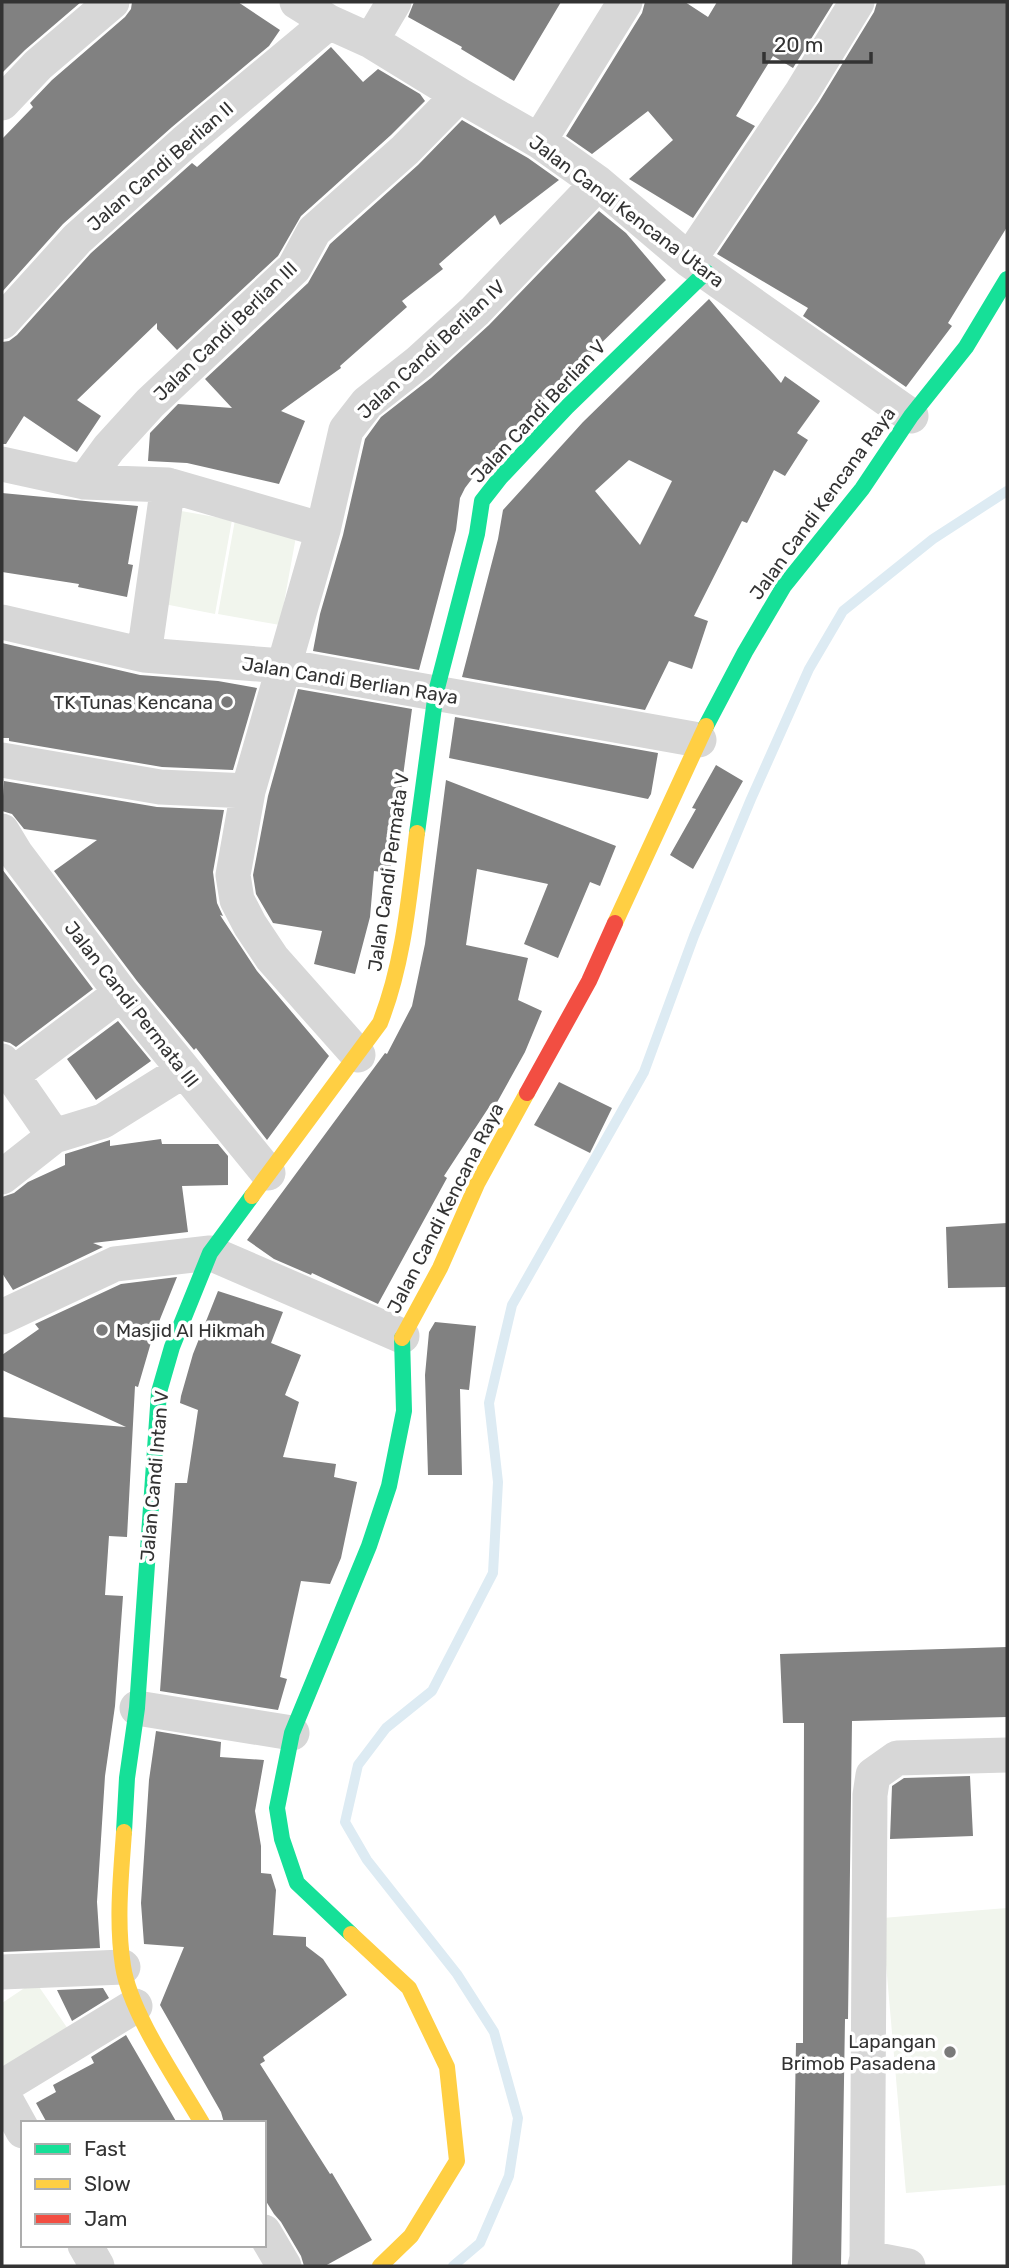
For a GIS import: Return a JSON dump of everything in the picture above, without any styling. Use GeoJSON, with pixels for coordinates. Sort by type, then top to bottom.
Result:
{"type":"FeatureCollection","features":[{"type":"Feature","properties":{"kind":"street"},"geometry":{"type":"LineString","coordinates":[[2,103],[38,65],[112,2]]}},
{"type":"Feature","properties":{"kind":"street","name":"Jalan Candi Kencana Utara"},"geometry":{"type":"LineString","coordinates":[[297,2],[330,22],[371,41],[539,141],[598,183],[698,266],[911,416]]}},
{"type":"Feature","properties":{"kind":"street"},"geometry":{"type":"LineString","coordinates":[[371,41],[394,2]]}},
{"type":"Feature","properties":{"kind":"street"},"geometry":{"type":"LineString","coordinates":[[539,141],[625,2]]}},
{"type":"Feature","properties":{"kind":"street"},"geometry":{"type":"LineString","coordinates":[[698,266],[857,2]]}},
{"type":"Feature","properties":{"kind":"street","name":"Jalan Candi Berlian II"},"geometry":{"type":"LineString","coordinates":[[2,322],[77,239],[184,142],[330,22]]}},
{"type":"Feature","properties":{"kind":"street","name":"Jalan Candi Berlian III"},"geometry":{"type":"LineString","coordinates":[[83,482],[150,402],[294,268],[314,231],[405,150],[459,95]]}},
{"type":"Feature","properties":{"kind":"street","name":"Jalan Candi Berlian IV"},"geometry":{"type":"LineString","coordinates":[[358,1055],[272,958],[237,900],[233,875],[248,791],[323,530],[346,430],[367,403],[419,362],[475,311],[598,183]]}},
{"type":"Feature","properties":{"kind":"street","name":"Jalan Candi Berlian V"},"geometry":{"type":"LineString","coordinates":[[436,692],[477,534],[482,501],[500,478],[698,266]]}},
{"type":"Feature","properties":{"kind":"street","name":"Jalan Candi Kencana Raya"},"geometry":{"type":"LineString","coordinates":[[380,2266],[411,2236],[457,2161],[447,2067],[409,1988],[297,1883],[282,1839],[277,1808],[292,1733],[369,1546],[389,1486],[404,1411],[402,1336],[440,1268],[477,1184],[589,981],[699,740],[744,652],[783,586],[862,489],[911,416],[965,347],[1007,279]]}},
{"type":"Feature","properties":{"kind":"street"},"geometry":{"type":"LineString","coordinates":[[2,464],[83,482],[168,485],[323,530]]}},
{"type":"Feature","properties":{"kind":"street"},"geometry":{"type":"LineString","coordinates":[[144,655],[168,485]]}},
{"type":"Feature","properties":{"kind":"street","name":"Jalan Candi Berlian Raya"},"geometry":{"type":"LineString","coordinates":[[2,622],[144,655],[283,666],[699,740]]}},
{"type":"Feature","properties":{"kind":"street","name":"Jalan Candi Permata V"},"geometry":{"type":"LineString","coordinates":[[210,1253],[380,1023],[395,979],[403,941],[436,692]]}},
{"type":"Feature","properties":{"kind":"street"},"geometry":{"type":"LineString","coordinates":[[2,760],[160,788],[248,791]]}},
{"type":"Feature","properties":{"kind":"street","name":"Jalan Candi Permata III"},"geometry":{"type":"LineString","coordinates":[[2,831],[16,854],[121,993],[268,1173]]}},
{"type":"Feature","properties":{"kind":"street"},"geometry":{"type":"LineString","coordinates":[[54,1136],[7,1068],[121,993]]}},
{"type":"Feature","properties":{"kind":"street"},"geometry":{"type":"LineString","coordinates":[[2,1177],[54,1136],[103,1121],[183,1071]]}},
{"type":"Feature","properties":{"kind":"street"},"geometry":{"type":"LineString","coordinates":[[2,1317],[115,1264],[210,1253],[402,1336]]}},
{"type":"Feature","properties":{"kind":"street","name":"Jalan Candi Intan V"},"geometry":{"type":"LineString","coordinates":[[201,2121],[135,2006],[123,1967],[119,1903],[127,1778],[137,1708],[159,1392],[172,1347],[210,1253]]}},
{"type":"Feature","properties":{"kind":"street"},"geometry":{"type":"LineString","coordinates":[[137,1708],[292,1733]]}},
{"type":"Feature","properties":{"kind":"street"},"geometry":{"type":"LineString","coordinates":[[908,2266],[866,2262],[870,1808],[873,1775],[897,1758],[1007,1755]]}},
{"type":"Feature","properties":{"kind":"street"},"geometry":{"type":"LineString","coordinates":[[2,1972],[123,1967]]}},
{"type":"Feature","properties":{"kind":"street"},"geometry":{"type":"LineString","coordinates":[[2,2087],[135,2006]]}},
{"type":"Feature","properties":{"kind":"street"},"geometry":{"type":"LineString","coordinates":[[2,2093],[21,2127]]}},
{"type":"Feature","properties":{"kind":"street"},"geometry":{"type":"LineString","coordinates":[[266,2235],[284,2266]]}},
{"type":"Feature","properties":{"kind":"street"},"geometry":{"type":"LineString","coordinates":[[86,2247],[97,2266]]}},
{"type":"Feature","properties":{"kind":"shaded area"},"geometry":{"type":"Polygon","coordinates":[[[170,509],[232,520],[215,614],[154,602],[170,509]]]}},
{"type":"Feature","properties":{"kind":"shaded area"},"geometry":{"type":"Polygon","coordinates":[[[235,520],[297,531],[280,625],[218,614],[235,520]]]}},
{"type":"Feature","properties":{"kind":"shaded area","name":"Lapangan Brimob Pasadena"},"geometry":{"type":"Polygon","coordinates":[[[1007,1908],[1007,2185],[906,2193],[882,1918],[1007,1908]]]}},
{"type":"Feature","properties":{"kind":"shaded area"},"geometry":{"type":"Polygon","coordinates":[[[35,1981],[68,2029],[2,2074],[2,2003],[35,1981]]]}},
{"type":"Feature","properties":{"kind":"building"},"geometry":{"type":"Polygon","coordinates":[[[2,2],[81,2],[3,72],[2,2]]]}},
{"type":"Feature","properties":{"kind":"building"},"geometry":{"type":"Polygon","coordinates":[[[132,2],[238,2],[280,30],[269,46],[172,127],[63,224],[2,292],[2,139],[33,107],[30,103],[52,80],[125,17],[132,2]]]}},
{"type":"Feature","properties":{"kind":"building"},"geometry":{"type":"Polygon","coordinates":[[[414,2],[561,2],[514,81],[461,49],[462,47],[408,17],[414,2]]]}},
{"type":"Feature","properties":{"kind":"building"},"geometry":{"type":"Polygon","coordinates":[[[645,2],[685,2],[708,17],[717,2],[834,2],[793,68],[773,56],[736,116],[755,126],[693,218],[629,179],[673,140],[648,111],[592,154],[566,136],[642,13],[645,2]]]}},
{"type":"Feature","properties":{"kind":"building"},"geometry":{"type":"Polygon","coordinates":[[[877,2],[1007,2],[1007,227],[948,323],[952,326],[906,387],[803,316],[808,308],[717,254],[819,102],[874,12],[877,2]]]}},
{"type":"Feature","properties":{"kind":"building"},"geometry":{"type":"Polygon","coordinates":[[[331,47],[363,82],[378,69],[420,94],[425,101],[301,216],[278,256],[177,350],[157,329],[157,323],[77,400],[101,416],[77,452],[24,416],[6,444],[2,444],[2,342],[17,335],[91,253],[192,163],[197,167],[331,47]]]}},
{"type":"Feature","properties":{"kind":"building"},"geometry":{"type":"Polygon","coordinates":[[[462,120],[528,158],[559,180],[500,225],[495,215],[439,264],[443,269],[402,301],[407,307],[340,366],[341,368],[281,411],[305,421],[279,484],[187,463],[148,461],[150,433],[178,404],[232,408],[205,379],[308,283],[330,244],[418,165],[462,120]]]}},
{"type":"Feature","properties":{"kind":"building"},"geometry":{"type":"Polygon","coordinates":[[[599,211],[626,233],[666,280],[551,392],[484,463],[465,488],[460,498],[456,530],[419,670],[313,651],[365,439],[381,417],[431,378],[489,325],[599,211]]]}},
{"type":"Feature","properties":{"kind":"building"},"geometry":{"type":"Polygon","coordinates":[[[709,299],[781,383],[785,376],[820,401],[797,433],[808,440],[785,476],[774,470],[747,523],[742,521],[694,616],[708,621],[692,669],[669,661],[645,710],[462,677],[503,510],[583,422],[709,299]],[[629,460],[595,491],[640,545],[672,481],[629,460]]]}},
{"type":"Feature","properties":{"kind":"building"},"geometry":{"type":"Polygon","coordinates":[[[2,493],[138,506],[128,564],[133,565],[127,597],[78,587],[79,584],[2,572],[2,493]]]}},
{"type":"Feature","properties":{"kind":"building"},"geometry":{"type":"Polygon","coordinates":[[[2,643],[140,675],[218,681],[257,688],[233,770],[162,767],[2,738],[2,643]]]}},
{"type":"Feature","properties":{"kind":"building"},"geometry":{"type":"Polygon","coordinates":[[[298,689],[412,709],[390,873],[374,871],[370,917],[355,974],[314,964],[322,931],[273,923],[256,894],[253,875],[268,796],[298,689]]]}},
{"type":"Feature","properties":{"kind":"building"},"geometry":{"type":"Polygon","coordinates":[[[455,717],[658,753],[651,794],[648,799],[449,758],[455,717]]]}},
{"type":"Feature","properties":{"kind":"building"},"geometry":{"type":"Polygon","coordinates":[[[716,765],[743,781],[693,869],[670,855],[696,809],[692,808],[716,765]]]}},
{"type":"Feature","properties":{"kind":"building"},"geometry":{"type":"Polygon","coordinates":[[[446,780],[616,846],[600,886],[590,882],[558,958],[524,944],[548,884],[477,869],[466,945],[528,958],[518,1000],[542,1011],[525,1052],[495,1106],[491,1104],[444,1176],[447,1178],[378,1304],[312,1273],[311,1275],[274,1259],[247,1240],[385,1053],[387,1054],[412,1006],[425,944],[446,780]]]}},
{"type":"Feature","properties":{"kind":"building"},"geometry":{"type":"Polygon","coordinates":[[[4,781],[157,807],[224,810],[213,872],[217,903],[223,916],[220,915],[257,971],[329,1056],[267,1140],[196,1048],[194,1050],[137,981],[54,871],[97,840],[24,829],[12,814],[2,811],[4,781]]]}},
{"type":"Feature","properties":{"kind":"building"},"geometry":{"type":"Polygon","coordinates":[[[2,869],[93,989],[16,1047],[2,1041],[2,869]]]}},
{"type":"Feature","properties":{"kind":"building"},"geometry":{"type":"Polygon","coordinates":[[[118,1021],[151,1061],[96,1100],[67,1059],[118,1021]]]}},
{"type":"Feature","properties":{"kind":"building"},"geometry":{"type":"Polygon","coordinates":[[[559,1082],[612,1108],[590,1153],[534,1125],[559,1082]]]}},
{"type":"Feature","properties":{"kind":"building"},"geometry":{"type":"Polygon","coordinates":[[[161,1139],[162,1144],[218,1144],[228,1156],[228,1185],[182,1186],[188,1232],[93,1243],[103,1247],[13,1290],[2,1273],[2,1197],[65,1165],[65,1154],[110,1140],[110,1146],[161,1139]]]}},
{"type":"Feature","properties":{"kind":"building"},"geometry":{"type":"Polygon","coordinates":[[[1007,1223],[1007,1287],[948,1288],[946,1227],[1007,1223]]]}},
{"type":"Feature","properties":{"kind":"building"},"geometry":{"type":"Polygon","coordinates":[[[177,1277],[152,1339],[138,1387],[135,1386],[127,1537],[109,1536],[105,1595],[123,1596],[115,1706],[105,1776],[97,1902],[100,1948],[2,1952],[2,1417],[126,1427],[2,1370],[2,1355],[39,1329],[35,1324],[121,1284],[177,1277]]]}},
{"type":"Feature","properties":{"kind":"building"},"geometry":{"type":"Polygon","coordinates":[[[218,1291],[283,1312],[271,1343],[301,1355],[285,1395],[299,1402],[283,1457],[336,1464],[334,1477],[357,1482],[341,1558],[330,1584],[301,1581],[280,1677],[287,1679],[278,1710],[160,1691],[175,1483],[187,1483],[198,1410],[180,1403],[181,1396],[193,1354],[218,1291]]]}},
{"type":"Feature","properties":{"kind":"building"},"geometry":{"type":"Polygon","coordinates":[[[435,1322],[476,1326],[469,1390],[460,1389],[462,1475],[428,1475],[425,1375],[429,1332],[435,1322]]]}},
{"type":"Feature","properties":{"kind":"building"},"geometry":{"type":"Polygon","coordinates":[[[1007,1647],[1007,1717],[852,1721],[841,2266],[792,2266],[796,2043],[803,2043],[804,1723],[783,1723],[780,1654],[1007,1647]]]}},
{"type":"Feature","properties":{"kind":"building"},"geometry":{"type":"Polygon","coordinates":[[[156,1731],[221,1742],[220,1757],[264,1760],[255,1811],[261,1846],[261,1873],[271,1874],[276,1890],[273,1935],[306,1937],[306,1946],[323,1959],[347,1995],[263,2057],[265,2061],[260,2064],[330,2174],[332,2173],[372,2240],[325,2266],[304,2266],[301,2256],[266,2201],[266,2121],[223,2121],[221,2112],[160,2005],[184,1947],[144,1944],[141,1903],[149,1780],[156,1731]]]}},
{"type":"Feature","properties":{"kind":"building"},"geometry":{"type":"Polygon","coordinates":[[[970,1776],[973,1836],[890,1839],[892,1786],[904,1778],[970,1776]]]}},
{"type":"Feature","properties":{"kind":"building"},"geometry":{"type":"Polygon","coordinates":[[[103,1988],[109,1998],[72,2021],[57,1990],[103,1988]]]}},
{"type":"Feature","properties":{"kind":"building"},"geometry":{"type":"Polygon","coordinates":[[[126,2035],[176,2121],[46,2121],[36,2103],[56,2092],[53,2085],[94,2063],[91,2057],[126,2035]]]}},
{"type":"Feature","properties":{"kind":"waterway"},"geometry":{"type":"LineString","coordinates":[[453,2266],[480,2243],[509,2176],[518,2118],[494,2032],[457,1974],[367,1860],[345,1822],[358,1765],[386,1728],[432,1691],[493,1573],[498,1482],[489,1403],[512,1305],[644,1072],[694,936],[809,669],[843,611],[933,539],[1007,491]]}},
{"type":"Feature","properties":{"kind":"traffic: fast"},"geometry":{"type":"LineString","coordinates":[[417,833],[436,692],[477,534],[482,501],[567,407],[706,272]]}},
{"type":"Feature","properties":{"kind":"traffic: fast"},"geometry":{"type":"LineString","coordinates":[[706,726],[784,586],[862,489],[911,416],[966,347],[1007,279]]}},
{"type":"Feature","properties":{"kind":"traffic: fast"},"geometry":{"type":"LineString","coordinates":[[124,1832],[127,1778],[137,1708],[159,1392],[172,1347],[210,1253],[252,1196]]}},
{"type":"Feature","properties":{"kind":"traffic: fast"},"geometry":{"type":"LineString","coordinates":[[351,1934],[297,1883],[282,1839],[277,1808],[292,1733],[369,1546],[389,1486],[404,1411],[402,1338]]}},
{"type":"Feature","properties":{"kind":"traffic: slow"},"geometry":{"type":"LineString","coordinates":[[615,923],[706,726]]}},
{"type":"Feature","properties":{"kind":"traffic: slow"},"geometry":{"type":"LineString","coordinates":[[252,1196],[380,1023],[400,953],[417,833]]}},
{"type":"Feature","properties":{"kind":"traffic: slow"},"geometry":{"type":"LineString","coordinates":[[402,1338],[440,1268],[477,1184],[527,1093]]}},
{"type":"Feature","properties":{"kind":"traffic: slow"},"geometry":{"type":"LineString","coordinates":[[124,1832],[120,1932],[127,1984],[144,2025],[201,2121]]}},
{"type":"Feature","properties":{"kind":"traffic: slow"},"geometry":{"type":"LineString","coordinates":[[351,1934],[409,1988],[447,2067],[457,2161],[411,2236],[380,2266]]}},
{"type":"Feature","properties":{"kind":"traffic: jam"},"geometry":{"type":"LineString","coordinates":[[527,1093],[589,981],[615,923]]}},
{"type":"Feature","properties":{"kind":"place","name":"TK Tunas Kencana"},"geometry":{"type":"Point","coordinates":[227,702]}},
{"type":"Feature","properties":{"kind":"place","name":"Masjid Al Hikmah"},"geometry":{"type":"Point","coordinates":[102,1330]}},
{"type":"Feature","properties":{"kind":"place","name":"Lapangan Brimob Pasadena"},"geometry":{"type":"Point","coordinates":[950,2052]}}]}
